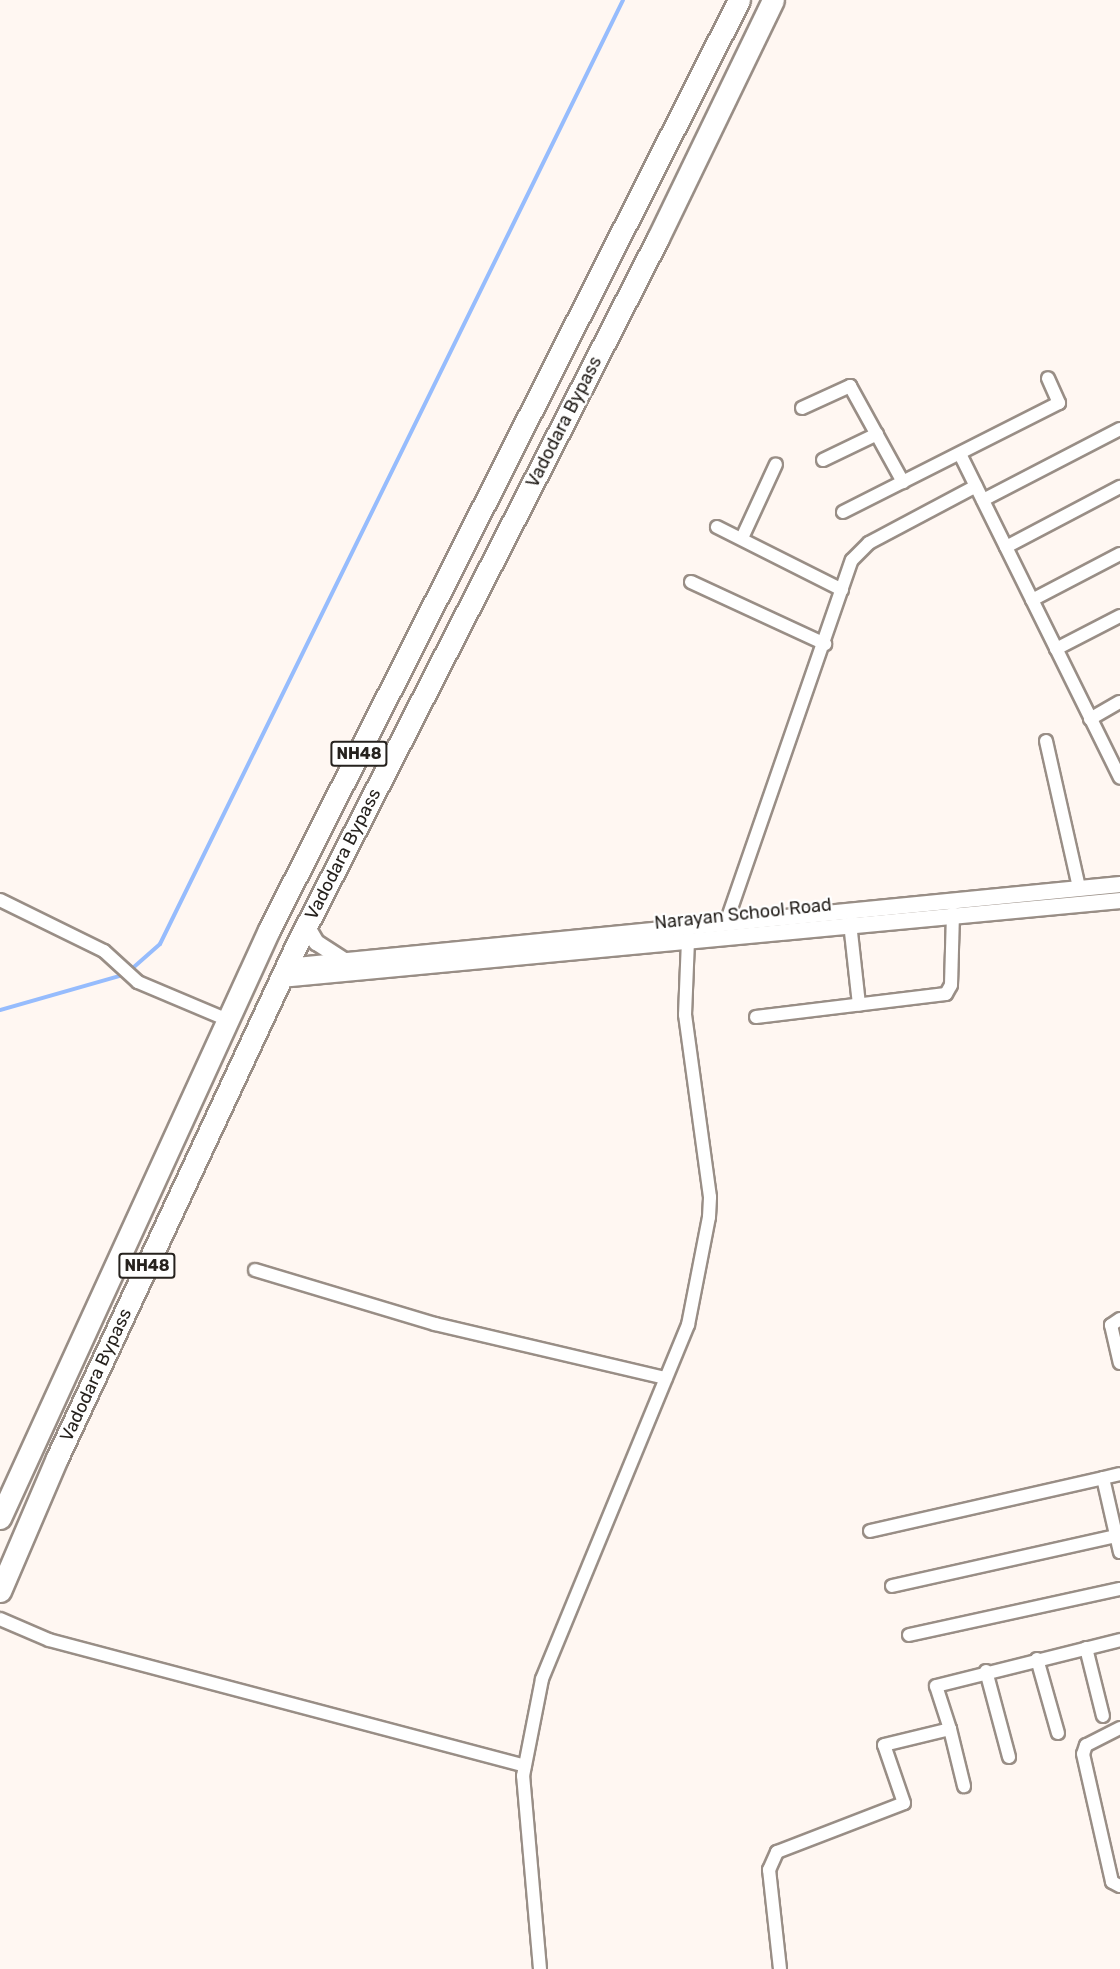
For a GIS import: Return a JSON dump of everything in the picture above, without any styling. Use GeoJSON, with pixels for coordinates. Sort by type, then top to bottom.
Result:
{"type":"FeatureCollection","features":[{"type":"Feature","properties":{"kind":"highway","name":"Vadodara Bypass"},"geometry":{"type":"LineString","coordinates":[[0,1518],[269,930],[739,0]]}},
{"type":"Feature","properties":{"kind":"highway","name":"Vadodara Bypass"},"geometry":{"type":"LineString","coordinates":[[0,1591],[306,925],[658,238],[773,0]]}},
{"type":"Feature","properties":{"kind":"street"},"geometry":{"type":"LineString","coordinates":[[843,512],[1059,404],[1048,378]]}},
{"type":"Feature","properties":{"kind":"street"},"geometry":{"type":"LineString","coordinates":[[802,408],[850,386],[903,482]]}},
{"type":"Feature","properties":{"kind":"street"},"geometry":{"type":"LineString","coordinates":[[983,500],[1120,429]]}},
{"type":"Feature","properties":{"kind":"street"},"geometry":{"type":"LineString","coordinates":[[824,460],[877,434]]}},
{"type":"Feature","properties":{"kind":"street"},"geometry":{"type":"LineString","coordinates":[[960,454],[1120,778]]}},
{"type":"Feature","properties":{"kind":"street"},"geometry":{"type":"LineString","coordinates":[[742,538],[776,464]]}},
{"type":"Feature","properties":{"kind":"street"},"geometry":{"type":"LineString","coordinates":[[726,922],[842,590],[858,551],[976,486]]}},
{"type":"Feature","properties":{"kind":"street"},"geometry":{"type":"LineString","coordinates":[[1006,547],[1120,488]]}},
{"type":"Feature","properties":{"kind":"street"},"geometry":{"type":"LineString","coordinates":[[717,527],[842,590]]}},
{"type":"Feature","properties":{"kind":"street"},"geometry":{"type":"LineString","coordinates":[[1032,600],[1120,554]]}},
{"type":"Feature","properties":{"kind":"street"},"geometry":{"type":"LineString","coordinates":[[691,582],[825,644]]}},
{"type":"Feature","properties":{"kind":"street"},"geometry":{"type":"LineString","coordinates":[[1056,649],[1120,616]]}},
{"type":"Feature","properties":{"kind":"street"},"geometry":{"type":"LineString","coordinates":[[1090,718],[1120,702]]}},
{"type":"Feature","properties":{"kind":"street"},"geometry":{"type":"LineString","coordinates":[[1046,741],[1079,888]]}},
{"type":"Feature","properties":{"kind":"street"},"geometry":{"type":"LineString","coordinates":[[283,973],[345,961],[1120,884]]}},
{"type":"Feature","properties":{"kind":"street"},"geometry":{"type":"LineString","coordinates":[[0,900],[104,951],[136,980],[228,1020]]}},
{"type":"Feature","properties":{"kind":"street","name":"Narayan School Road"},"geometry":{"type":"LineString","coordinates":[[283,973],[370,972],[953,913],[1120,900]]}},
{"type":"Feature","properties":{"kind":"street"},"geometry":{"type":"LineString","coordinates":[[756,1017],[949,992],[953,913]]}},
{"type":"Feature","properties":{"kind":"street"},"geometry":{"type":"LineString","coordinates":[[850,923],[859,1005]]}},
{"type":"Feature","properties":{"kind":"street"},"geometry":{"type":"LineString","coordinates":[[306,925],[316,942],[345,961]]}},
{"type":"Feature","properties":{"kind":"street"},"geometry":{"type":"LineString","coordinates":[[540,1969],[525,1766],[546,1666],[688,1325],[710,1207],[685,1015],[688,939]]}},
{"type":"Feature","properties":{"kind":"street"},"geometry":{"type":"LineString","coordinates":[[255,1270],[435,1324],[666,1377]]}},
{"type":"Feature","properties":{"kind":"street"},"geometry":{"type":"LineString","coordinates":[[1120,1319],[1111,1325],[1120,1363]]}},
{"type":"Feature","properties":{"kind":"street"},"geometry":{"type":"LineString","coordinates":[[870,1531],[1120,1474]]}},
{"type":"Feature","properties":{"kind":"street"},"geometry":{"type":"LineString","coordinates":[[1103,1478],[1120,1552]]}},
{"type":"Feature","properties":{"kind":"street"},"geometry":{"type":"LineString","coordinates":[[892,1586],[1116,1536]]}},
{"type":"Feature","properties":{"kind":"street"},"geometry":{"type":"LineString","coordinates":[[909,1635],[1120,1589]]}},
{"type":"Feature","properties":{"kind":"street"},"geometry":{"type":"LineString","coordinates":[[0,1619],[49,1640],[525,1766]]}},
{"type":"Feature","properties":{"kind":"street"},"geometry":{"type":"LineString","coordinates":[[964,1786],[950,1729],[936,1686],[986,1671],[1120,1640]]}},
{"type":"Feature","properties":{"kind":"street"},"geometry":{"type":"LineString","coordinates":[[1086,1648],[1103,1716]]}},
{"type":"Feature","properties":{"kind":"street"},"geometry":{"type":"LineString","coordinates":[[1037,1659],[1058,1732]]}},
{"type":"Feature","properties":{"kind":"street"},"geometry":{"type":"LineString","coordinates":[[986,1671],[1009,1757]]}},
{"type":"Feature","properties":{"kind":"street"},"geometry":{"type":"LineString","coordinates":[[1120,1728],[1086,1745],[1083,1754],[1112,1882],[1120,1886]]}},
{"type":"Feature","properties":{"kind":"street"},"geometry":{"type":"LineString","coordinates":[[780,1969],[768,1870],[777,1852],[904,1803],[884,1745],[950,1729]]}},
{"type":"Feature","properties":{"kind":"waterway"},"geometry":{"type":"LineString","coordinates":[[0,1010],[126,974],[160,944],[623,0]]}}]}
